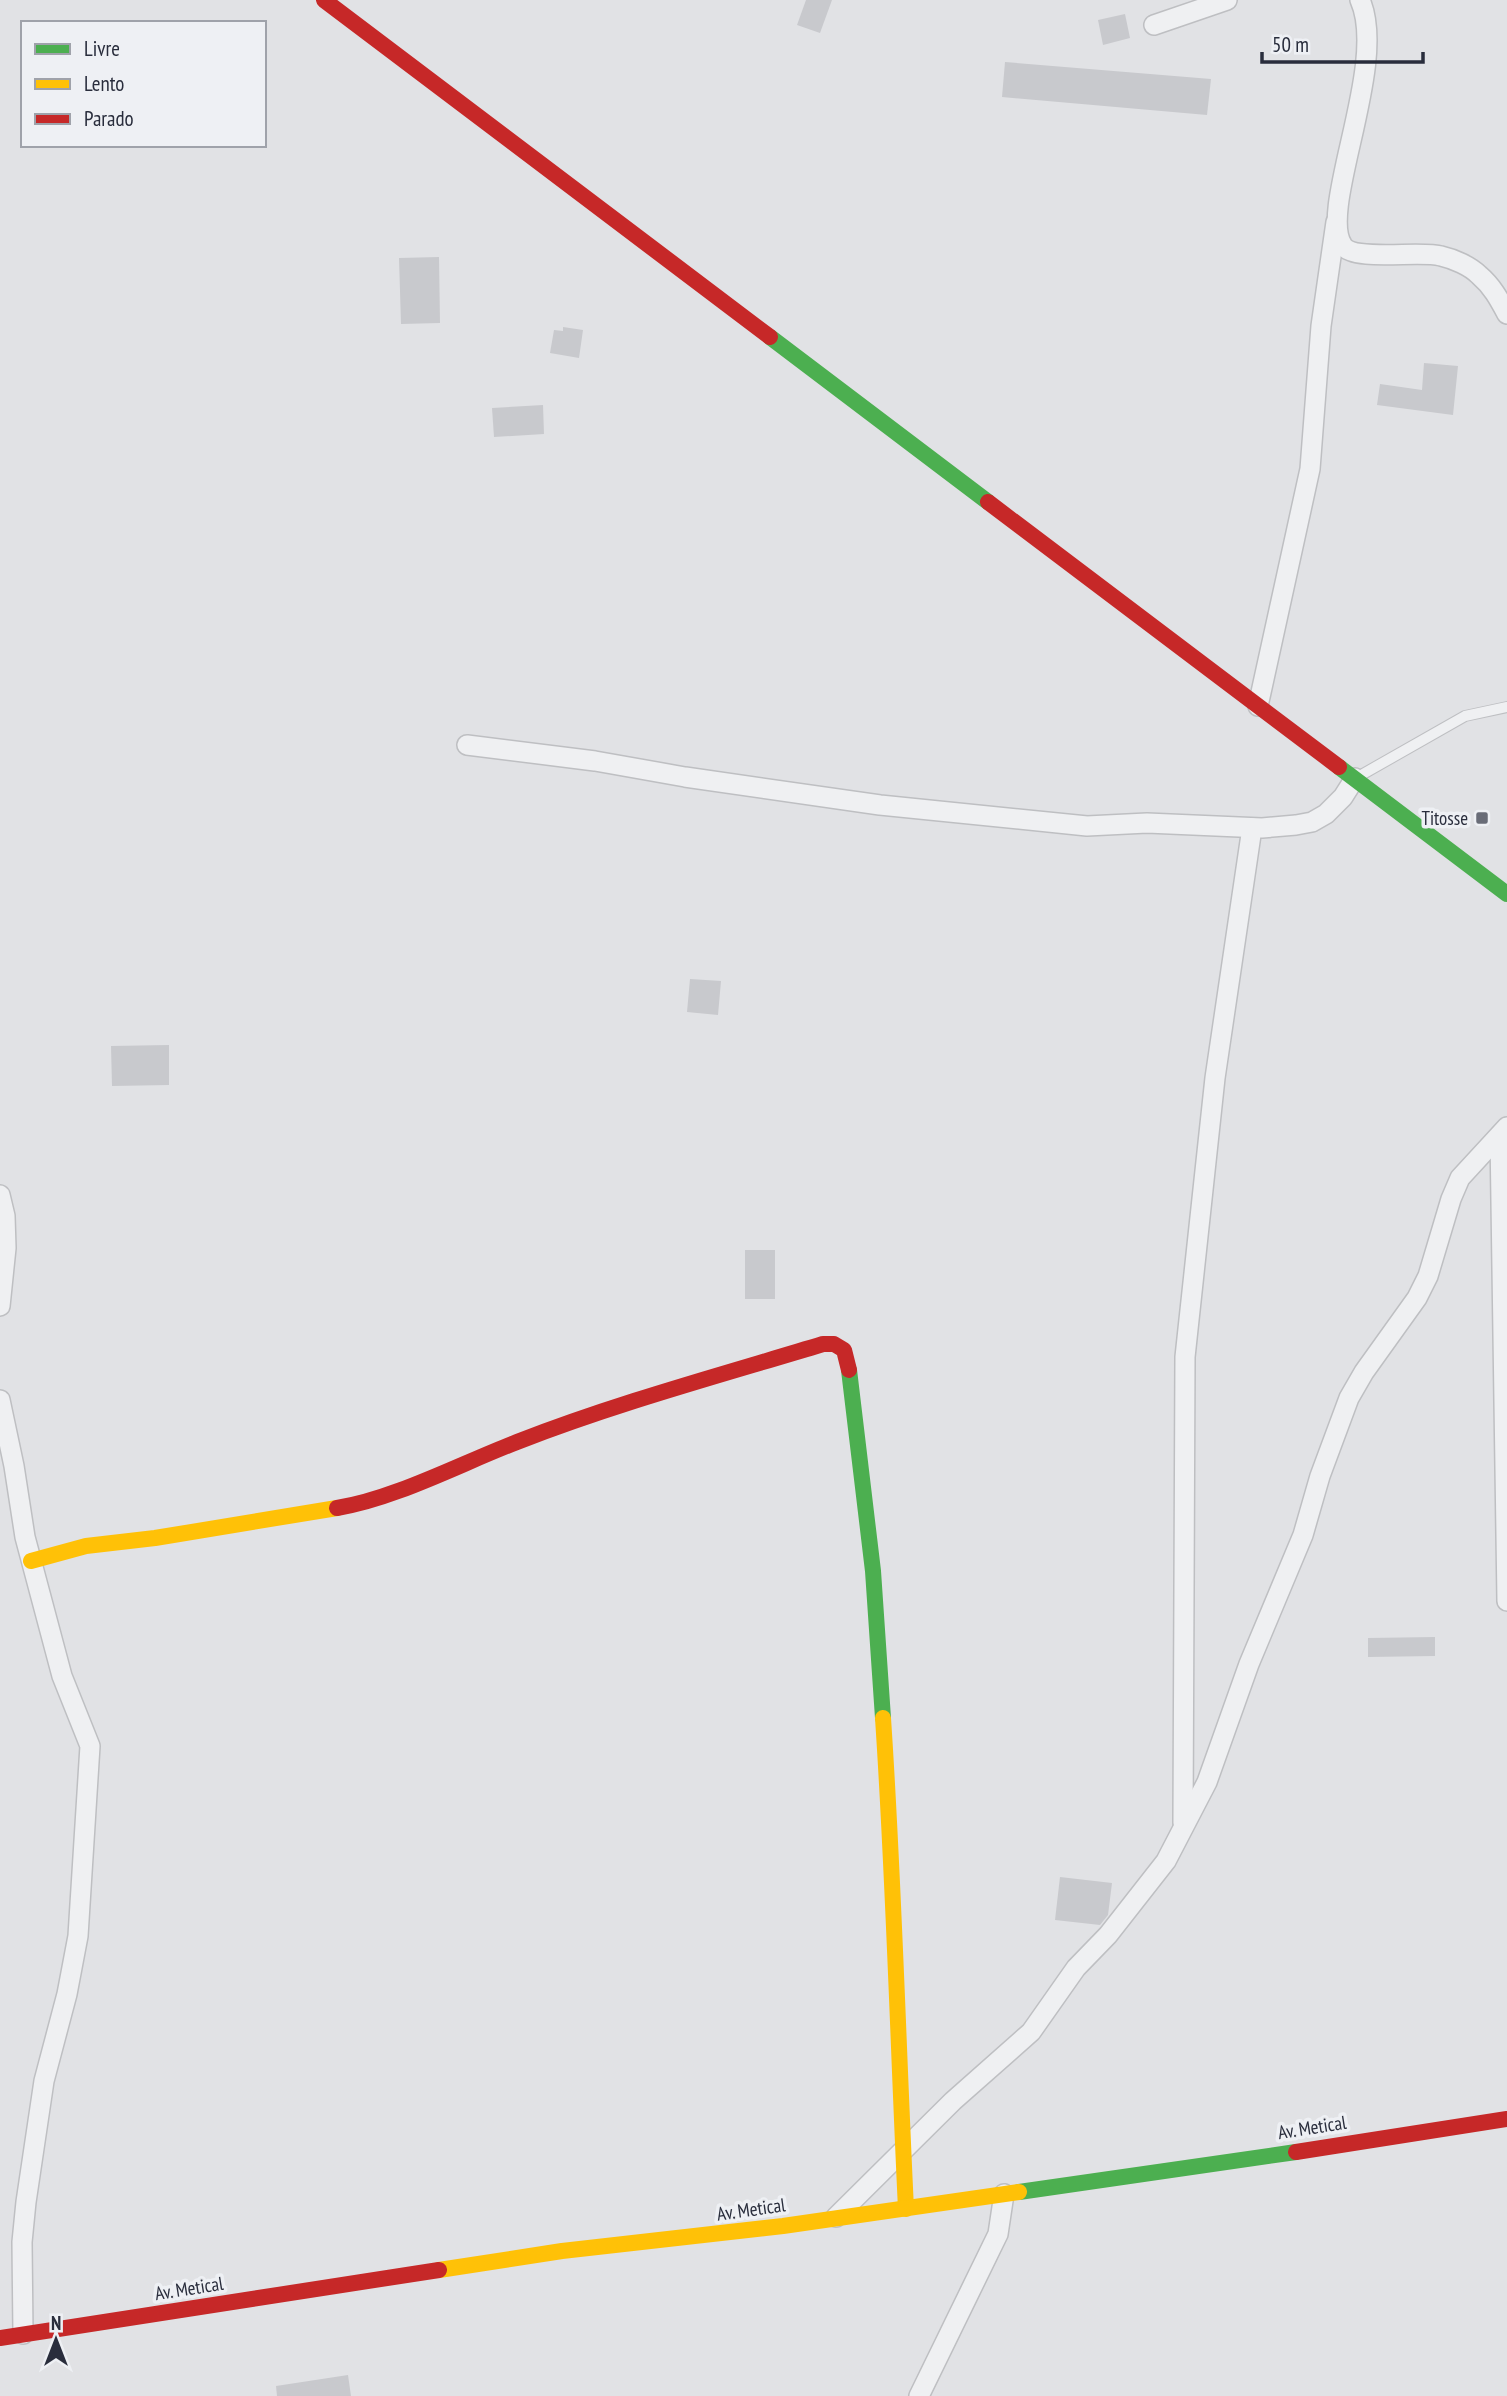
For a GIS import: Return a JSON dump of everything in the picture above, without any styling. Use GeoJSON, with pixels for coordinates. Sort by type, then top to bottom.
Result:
{"type":"FeatureCollection","features":[{"type":"Feature","properties":{"kind":"main road"},"geometry":{"type":"LineString","coordinates":[[324,0],[1507,894]]}},
{"type":"Feature","properties":{"kind":"main road"},"geometry":{"type":"LineString","coordinates":[[31,1562],[86,1546],[155,1538],[351,1506],[519,1441],[754,1363],[823,1344],[834,1344],[844,1350],[859,1441],[873,1572],[892,1853],[906,2209]]}},
{"type":"Feature","properties":{"kind":"main road","name":"Av. Metical"},"geometry":{"type":"LineString","coordinates":[[0,2338],[562,2251],[656,2242],[906,2209],[1507,2119]]}},
{"type":"Feature","properties":{"kind":"street"},"geometry":{"type":"LineString","coordinates":[[1154,25],[1227,0]]}},
{"type":"Feature","properties":{"kind":"street"},"geometry":{"type":"LineString","coordinates":[[1258,706],[1310,469],[1321,326],[1336,222],[1358,115],[1368,49],[1367,27],[1360,0]]}},
{"type":"Feature","properties":{"kind":"street"},"geometry":{"type":"LineString","coordinates":[[1336,222],[1344,248],[1358,254],[1439,255],[1458,261],[1478,273],[1494,291],[1507,314]]}},
{"type":"Feature","properties":{"kind":"street"},"geometry":{"type":"LineString","coordinates":[[1487,283],[1507,287]]}},
{"type":"Feature","properties":{"kind":"street"},"geometry":{"type":"LineString","coordinates":[[467,745],[595,761],[880,805],[1087,825],[1147,823],[1252,828],[1312,822],[1326,814],[1343,797],[1355,778]]}},
{"type":"Feature","properties":{"kind":"street"},"geometry":{"type":"LineString","coordinates":[[1183,1827],[1185,1357],[1215,1078],[1252,828]]}},
{"type":"Feature","properties":{"kind":"street"},"geometry":{"type":"LineString","coordinates":[[836,2217],[991,2066],[1031,2032],[1076,1968],[1108,1935],[1166,1861],[1207,1782],[1249,1664],[1303,1535],[1320,1476],[1349,1398],[1364,1372],[1417,1298],[1428,1276],[1460,1178],[1503,1131]]}},
{"type":"Feature","properties":{"kind":"street"},"geometry":{"type":"LineString","coordinates":[[1503,1131],[1507,1601]]}},
{"type":"Feature","properties":{"kind":"street"},"geometry":{"type":"LineString","coordinates":[[0,1195],[5,1216],[6,1248],[0,1306]]}},
{"type":"Feature","properties":{"kind":"street"},"geometry":{"type":"LineString","coordinates":[[0,1400],[31,1562],[62,1676],[90,1746],[78,1936],[67,1994],[44,2081],[24,2215],[23,2334]]}},
{"type":"Feature","properties":{"kind":"street"},"geometry":{"type":"LineString","coordinates":[[919,2396],[998,2234],[1004,2194]]}},
{"type":"Feature","properties":{"kind":"lane"},"geometry":{"type":"LineString","coordinates":[[1355,778],[1465,716],[1507,707]]}},
{"type":"Feature","properties":{"kind":"building"},"geometry":{"type":"Polygon","coordinates":[[[806,0],[832,0],[820,33],[797,25],[806,0]]]}},
{"type":"Feature","properties":{"kind":"building"},"geometry":{"type":"Polygon","coordinates":[[[1125,14],[1130,38],[1103,45],[1098,20],[1125,14]]]}},
{"type":"Feature","properties":{"kind":"building"},"geometry":{"type":"Polygon","coordinates":[[[1005,62],[1211,79],[1207,115],[1002,97],[1005,62]]]}},
{"type":"Feature","properties":{"kind":"building"},"geometry":{"type":"Polygon","coordinates":[[[439,257],[440,323],[401,324],[399,258],[439,257]]]}},
{"type":"Feature","properties":{"kind":"building"},"geometry":{"type":"Polygon","coordinates":[[[563,327],[583,330],[579,358],[550,353],[554,330],[563,331],[563,327]]]}},
{"type":"Feature","properties":{"kind":"building"},"geometry":{"type":"Polygon","coordinates":[[[1424,363],[1458,366],[1453,415],[1377,405],[1380,384],[1422,390],[1424,363]]]}},
{"type":"Feature","properties":{"kind":"building"},"geometry":{"type":"Polygon","coordinates":[[[543,405],[544,434],[494,437],[492,408],[543,405]]]}},
{"type":"Feature","properties":{"kind":"building"},"geometry":{"type":"Polygon","coordinates":[[[690,979],[721,981],[718,1015],[687,1012],[690,979]]]}},
{"type":"Feature","properties":{"kind":"building"},"geometry":{"type":"Polygon","coordinates":[[[169,1045],[169,1085],[112,1086],[111,1046],[169,1045]]]}},
{"type":"Feature","properties":{"kind":"building"},"geometry":{"type":"Polygon","coordinates":[[[745,1250],[775,1250],[775,1299],[745,1299],[745,1250]]]}},
{"type":"Feature","properties":{"kind":"building"},"geometry":{"type":"Polygon","coordinates":[[[1435,1637],[1435,1656],[1368,1657],[1368,1638],[1435,1637]]]}},
{"type":"Feature","properties":{"kind":"building"},"geometry":{"type":"Polygon","coordinates":[[[1060,1877],[1112,1883],[1108,1915],[1100,1925],[1055,1920],[1060,1877]]]}},
{"type":"Feature","properties":{"kind":"building"},"geometry":{"type":"Polygon","coordinates":[[[348,2375],[351,2396],[277,2396],[276,2386],[348,2375]]]}},
{"type":"Feature","properties":{"kind":"traffic: fast"},"geometry":{"type":"LineString","coordinates":[[770,337],[988,502]]}},
{"type":"Feature","properties":{"kind":"traffic: fast"},"geometry":{"type":"LineString","coordinates":[[1339,767],[1507,894]]}},
{"type":"Feature","properties":{"kind":"traffic: fast"},"geometry":{"type":"LineString","coordinates":[[849,1370],[873,1571],[883,1718]]}},
{"type":"Feature","properties":{"kind":"traffic: fast"},"geometry":{"type":"LineString","coordinates":[[1019,2192],[1296,2152]]}},
{"type":"Feature","properties":{"kind":"traffic: slow"},"geometry":{"type":"LineString","coordinates":[[31,1561],[86,1546],[155,1538],[337,1508]]}},
{"type":"Feature","properties":{"kind":"traffic: slow"},"geometry":{"type":"LineString","coordinates":[[883,1718],[906,2209]]}},
{"type":"Feature","properties":{"kind":"traffic: slow"},"geometry":{"type":"LineString","coordinates":[[439,2270],[562,2251],[783,2226],[1019,2192]]}},
{"type":"Feature","properties":{"kind":"traffic: jam"},"geometry":{"type":"LineString","coordinates":[[324,0],[770,337]]}},
{"type":"Feature","properties":{"kind":"traffic: jam"},"geometry":{"type":"LineString","coordinates":[[988,502],[1339,767]]}},
{"type":"Feature","properties":{"kind":"traffic: jam"},"geometry":{"type":"LineString","coordinates":[[337,1508],[404,1489],[517,1442],[593,1415],[823,1344],[834,1344],[844,1350],[849,1370]]}},
{"type":"Feature","properties":{"kind":"traffic: jam"},"geometry":{"type":"LineString","coordinates":[[1296,2152],[1507,2119]]}},
{"type":"Feature","properties":{"kind":"traffic: jam"},"geometry":{"type":"LineString","coordinates":[[0,2338],[439,2270]]}},
{"type":"Feature","properties":{"kind":"place","name":"Titosse"},"geometry":{"type":"Point","coordinates":[1482,818]}}]}
